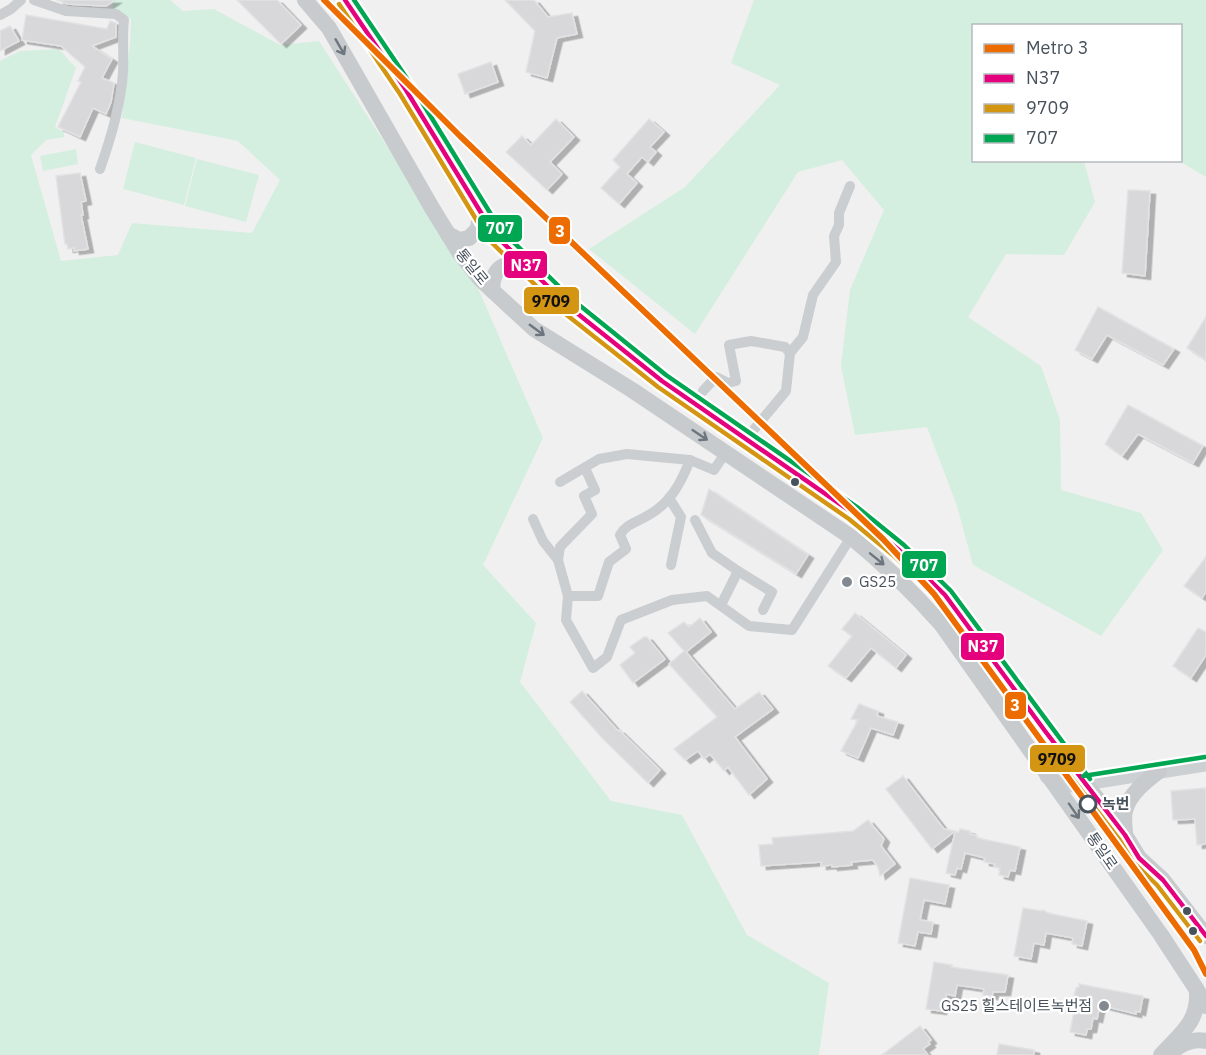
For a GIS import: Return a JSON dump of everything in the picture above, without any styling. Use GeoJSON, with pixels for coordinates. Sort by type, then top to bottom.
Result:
{"type":"FeatureCollection","features":[{"type":"Feature","properties":{"kind":"main road","name":"통일로"},"geometry":{"type":"LineString","coordinates":[[305,0],[329,28],[464,260],[492,290],[534,329],[632,390],[851,537],[885,565],[941,624],[1161,935],[1206,1006]]}},
{"type":"Feature","properties":{"kind":"main road","name":"통일로"},"geometry":{"type":"LineString","coordinates":[[345,0],[406,90],[494,234],[568,306],[635,360],[862,521],[899,550],[945,595],[1125,835],[1139,858],[1163,880],[1206,936]]}},
{"type":"Feature","properties":{"kind":"main road"},"geometry":{"type":"LineString","coordinates":[[448,234],[459,240],[469,238],[478,230],[480,213]]}},
{"type":"Feature","properties":{"kind":"main road"},"geometry":{"type":"LineString","coordinates":[[492,290],[494,275],[500,268],[513,263],[525,266]]}},
{"type":"Feature","properties":{"kind":"main road"},"geometry":{"type":"LineString","coordinates":[[1047,776],[1061,784],[1072,785],[1206,764]]}},
{"type":"Feature","properties":{"kind":"main road"},"geometry":{"type":"LineString","coordinates":[[1125,835],[1125,812],[1129,801],[1158,771]]}},
{"type":"Feature","properties":{"kind":"main road"},"geometry":{"type":"LineString","coordinates":[[1161,1055],[1195,1015],[1198,1005],[1197,990]]}},
{"type":"Feature","properties":{"kind":"main road"},"geometry":{"type":"LineString","coordinates":[[1167,1055],[1180,1044],[1197,1039],[1206,1041]]}},
{"type":"Feature","properties":{"kind":"street"},"geometry":{"type":"LineString","coordinates":[[0,15],[21,0]]}},
{"type":"Feature","properties":{"kind":"street"},"geometry":{"type":"LineString","coordinates":[[34,0],[66,11],[116,14],[124,20],[123,72],[113,130],[100,169]]}},
{"type":"Feature","properties":{"kind":"street"},"geometry":{"type":"LineString","coordinates":[[746,439],[786,391],[790,353],[803,337],[813,295],[837,262],[834,236],[839,225],[839,213],[850,186]]}},
{"type":"Feature","properties":{"kind":"street"},"geometry":{"type":"LineString","coordinates":[[702,391],[716,377],[728,383],[736,381],[729,345],[751,341],[786,347],[790,353]]}},
{"type":"Feature","properties":{"kind":"street"},"geometry":{"type":"LineString","coordinates":[[560,482],[599,459],[627,454],[690,460],[714,470],[726,452]]}},
{"type":"Feature","properties":{"kind":"street"},"geometry":{"type":"LineString","coordinates":[[568,596],[598,596],[609,562],[626,549],[620,535],[624,527],[650,515],[669,498],[681,483],[690,460]]}},
{"type":"Feature","properties":{"kind":"street"},"geometry":{"type":"LineString","coordinates":[[558,560],[560,547],[592,514],[584,496],[595,490],[585,468]]}},
{"type":"Feature","properties":{"kind":"street"},"geometry":{"type":"LineString","coordinates":[[669,498],[681,518],[671,565]]}},
{"type":"Feature","properties":{"kind":"street"},"geometry":{"type":"LineString","coordinates":[[533,519],[543,541],[558,560],[568,596],[566,620],[593,668],[606,657],[621,620],[672,600],[707,596],[749,626],[792,630],[851,537]]}},
{"type":"Feature","properties":{"kind":"street"},"geometry":{"type":"LineString","coordinates":[[695,520],[712,553],[772,592],[763,610]]}},
{"type":"Feature","properties":{"kind":"street"},"geometry":{"type":"LineString","coordinates":[[721,605],[738,571]]}},
{"type":"Feature","properties":{"kind":"green space"},"geometry":{"type":"Polygon","coordinates":[[[112,0],[170,0],[183,11],[214,9],[280,45],[319,41],[477,286],[543,438],[483,565],[536,623],[520,682],[611,801],[682,815],[747,935],[829,983],[819,1055],[0,1055],[0,61],[20,51],[59,49],[76,68],[55,127],[64,132],[64,137],[46,140],[31,155],[61,261],[118,255],[132,223],[252,233],[280,180],[238,141],[122,118],[131,19],[113,9],[112,0]]]}},
{"type":"Feature","properties":{"kind":"green space"},"geometry":{"type":"Polygon","coordinates":[[[754,0],[1206,0],[1206,177],[1181,162],[1182,24],[972,24],[972,162],[1084,162],[1095,202],[1064,255],[1006,254],[968,317],[1041,366],[1060,420],[1061,490],[1141,513],[1163,550],[1101,636],[973,565],[957,506],[927,427],[855,435],[841,366],[850,290],[884,210],[842,160],[798,172],[695,334],[589,249],[685,187],[780,85],[731,63],[754,0]]]}},
{"type":"Feature","properties":{"kind":"green space"},"geometry":{"type":"Polygon","coordinates":[[[135,142],[196,158],[184,205],[123,189],[135,142]]]}},
{"type":"Feature","properties":{"kind":"green space"},"geometry":{"type":"Polygon","coordinates":[[[76,149],[78,164],[43,171],[40,156],[76,149]]]}},
{"type":"Feature","properties":{"kind":"green space"},"geometry":{"type":"Polygon","coordinates":[[[197,159],[259,175],[246,222],[185,206],[197,159]]]}},
{"type":"Feature","properties":{"kind":"building"},"geometry":{"type":"Polygon","coordinates":[[[57,0],[115,0],[106,6],[67,4],[57,0]]]}},
{"type":"Feature","properties":{"kind":"building"},"geometry":{"type":"Polygon","coordinates":[[[237,0],[277,0],[301,25],[281,44],[237,0]]]}},
{"type":"Feature","properties":{"kind":"building"},"geometry":{"type":"Polygon","coordinates":[[[505,0],[534,0],[548,17],[572,13],[577,34],[557,38],[547,78],[526,72],[535,31],[505,0]]]}},
{"type":"Feature","properties":{"kind":"building"},"geometry":{"type":"Polygon","coordinates":[[[26,15],[107,29],[110,21],[116,23],[116,37],[92,46],[112,59],[102,78],[114,83],[111,102],[106,114],[93,108],[80,137],[58,127],[81,82],[78,81],[85,67],[61,46],[22,40],[26,15]]]}},
{"type":"Feature","properties":{"kind":"building"},"geometry":{"type":"Polygon","coordinates":[[[10,26],[19,41],[0,51],[0,31],[10,26]]]}},
{"type":"Feature","properties":{"kind":"building"},"geometry":{"type":"Polygon","coordinates":[[[491,62],[498,82],[465,94],[458,74],[491,62]]]}},
{"type":"Feature","properties":{"kind":"building"},"geometry":{"type":"Polygon","coordinates":[[[556,119],[574,137],[550,162],[562,174],[547,190],[506,152],[522,136],[531,145],[556,119]]]}},
{"type":"Feature","properties":{"kind":"building"},"geometry":{"type":"Polygon","coordinates":[[[649,119],[664,132],[650,147],[656,152],[648,162],[642,157],[627,174],[637,183],[619,204],[601,188],[620,167],[613,160],[649,119]]]}},
{"type":"Feature","properties":{"kind":"building"},"geometry":{"type":"Polygon","coordinates":[[[80,173],[86,201],[81,202],[83,215],[81,215],[88,249],[74,251],[74,248],[68,249],[65,244],[56,176],[80,173]]]}},
{"type":"Feature","properties":{"kind":"building"},"geometry":{"type":"Polygon","coordinates":[[[1128,190],[1150,191],[1145,276],[1122,273],[1128,190]]]}},
{"type":"Feature","properties":{"kind":"building"},"geometry":{"type":"Polygon","coordinates":[[[1098,307],[1174,349],[1163,365],[1107,335],[1092,359],[1075,350],[1098,307]]]}},
{"type":"Feature","properties":{"kind":"building"},"geometry":{"type":"Polygon","coordinates":[[[1206,317],[1206,360],[1187,348],[1206,317]]]}},
{"type":"Feature","properties":{"kind":"building"},"geometry":{"type":"Polygon","coordinates":[[[1128,405],[1203,446],[1193,463],[1138,434],[1122,456],[1105,444],[1128,405]]]}},
{"type":"Feature","properties":{"kind":"building"},"geometry":{"type":"Polygon","coordinates":[[[709,489],[808,555],[796,574],[701,515],[709,489]]]}},
{"type":"Feature","properties":{"kind":"building"},"geometry":{"type":"Polygon","coordinates":[[[1206,557],[1206,592],[1202,598],[1184,586],[1206,557]]]}},
{"type":"Feature","properties":{"kind":"building"},"geometry":{"type":"Polygon","coordinates":[[[855,613],[906,655],[896,668],[871,648],[846,678],[828,666],[852,636],[842,629],[855,613]]]}},
{"type":"Feature","properties":{"kind":"building"},"geometry":{"type":"Polygon","coordinates":[[[700,618],[711,632],[686,652],[735,709],[759,692],[773,709],[735,737],[767,779],[749,795],[728,767],[724,771],[710,754],[704,759],[698,751],[685,760],[674,749],[717,717],[669,664],[684,651],[668,633],[684,622],[689,627],[700,618]]]}},
{"type":"Feature","properties":{"kind":"building"},"geometry":{"type":"Polygon","coordinates":[[[1198,628],[1206,632],[1206,655],[1191,678],[1173,666],[1198,628]]]}},
{"type":"Feature","properties":{"kind":"building"},"geometry":{"type":"Polygon","coordinates":[[[647,637],[665,659],[633,683],[620,665],[635,653],[630,647],[647,637]]]}},
{"type":"Feature","properties":{"kind":"building"},"geometry":{"type":"Polygon","coordinates":[[[582,691],[618,731],[660,770],[648,783],[603,739],[570,702],[582,691]]]}},
{"type":"Feature","properties":{"kind":"building"},"geometry":{"type":"Polygon","coordinates":[[[859,704],[878,711],[877,716],[898,722],[893,735],[871,728],[858,758],[841,751],[858,720],[851,719],[859,704]]]}},
{"type":"Feature","properties":{"kind":"building"},"geometry":{"type":"Polygon","coordinates":[[[903,776],[944,829],[955,831],[932,849],[886,789],[903,776]]]}},
{"type":"Feature","properties":{"kind":"building"},"geometry":{"type":"Polygon","coordinates":[[[1206,788],[1206,844],[1197,845],[1195,819],[1173,820],[1171,791],[1206,788]]]}},
{"type":"Feature","properties":{"kind":"building"},"geometry":{"type":"Polygon","coordinates":[[[868,820],[884,839],[881,846],[895,864],[880,876],[873,860],[832,867],[832,865],[821,866],[821,862],[761,866],[759,845],[773,844],[772,838],[853,831],[868,820]]]}},
{"type":"Feature","properties":{"kind":"building"},"geometry":{"type":"Polygon","coordinates":[[[960,829],[970,831],[970,834],[977,838],[1020,847],[1015,871],[1010,870],[1008,877],[999,875],[1000,868],[994,867],[995,864],[984,862],[985,858],[965,853],[961,869],[957,868],[955,875],[946,873],[955,832],[959,832],[960,829]]]}},
{"type":"Feature","properties":{"kind":"building"},"geometry":{"type":"Polygon","coordinates":[[[910,878],[949,885],[945,904],[924,900],[920,920],[933,922],[931,934],[918,932],[915,946],[898,943],[910,878]]]}},
{"type":"Feature","properties":{"kind":"building"},"geometry":{"type":"Polygon","coordinates":[[[1023,908],[1043,910],[1087,921],[1082,946],[1072,944],[1073,938],[1046,933],[1044,945],[1034,943],[1031,959],[1014,956],[1023,908]]]}},
{"type":"Feature","properties":{"kind":"building"},"geometry":{"type":"Polygon","coordinates":[[[934,962],[952,965],[951,967],[1008,975],[1005,992],[993,992],[992,996],[983,995],[984,989],[957,985],[955,996],[946,994],[947,1005],[942,1005],[941,1011],[926,1009],[934,962]]]}},
{"type":"Feature","properties":{"kind":"building"},"geometry":{"type":"Polygon","coordinates":[[[1079,984],[1143,996],[1140,1012],[1136,1011],[1136,1014],[1100,1005],[1097,1019],[1093,1018],[1091,1029],[1087,1029],[1086,1035],[1070,1032],[1077,997],[1074,996],[1079,984]]]}},
{"type":"Feature","properties":{"kind":"building"},"geometry":{"type":"Polygon","coordinates":[[[920,1026],[931,1040],[928,1042],[930,1044],[923,1049],[928,1055],[882,1055],[920,1026]]]}},
{"type":"Feature","properties":{"kind":"building"},"geometry":{"type":"Polygon","coordinates":[[[999,1044],[1034,1050],[1034,1055],[997,1055],[999,1044]]]}},
{"type":"Feature","properties":{"kind":"metro line","name":"3"},"geometry":{"type":"LineString","coordinates":[[324,0],[460,136],[883,539],[934,594],[1194,950],[1206,974]]}},
{"type":"Feature","properties":{"kind":"transit line","name":"N37"},"geometry":{"type":"LineString","coordinates":[[345,0],[406,90],[494,234],[568,306],[662,381],[853,513],[899,550],[945,595],[1125,835],[1139,858],[1163,880],[1206,936]]}},
{"type":"Feature","properties":{"kind":"transit line","name":"707"},"geometry":{"type":"LineString","coordinates":[[354,0],[412,86],[500,229],[573,300],[666,375],[857,507],[904,545],[951,591],[1090,779]]}},
{"type":"Feature","properties":{"kind":"transit line","name":"9709"},"geometry":{"type":"LineString","coordinates":[[339,4],[400,94],[488,239],[563,312],[658,387],[849,519],[894,556],[939,600],[1119,839],[1133,862],[1157,885],[1200,941]]}},
{"type":"Feature","properties":{"kind":"transit line","name":"707"},"geometry":{"type":"LineString","coordinates":[[1083,776],[1205,757]]}},
{"type":"Feature","properties":{"kind":"place","name":"GS25"},"geometry":{"type":"Point","coordinates":[847,582]}},
{"type":"Feature","properties":{"kind":"place","name":"녹번"},"geometry":{"type":"Point","coordinates":[1088,804]}},
{"type":"Feature","properties":{"kind":"place","name":"GS25 힐스테이트녹번점"},"geometry":{"type":"Point","coordinates":[1104,1006]}}]}
